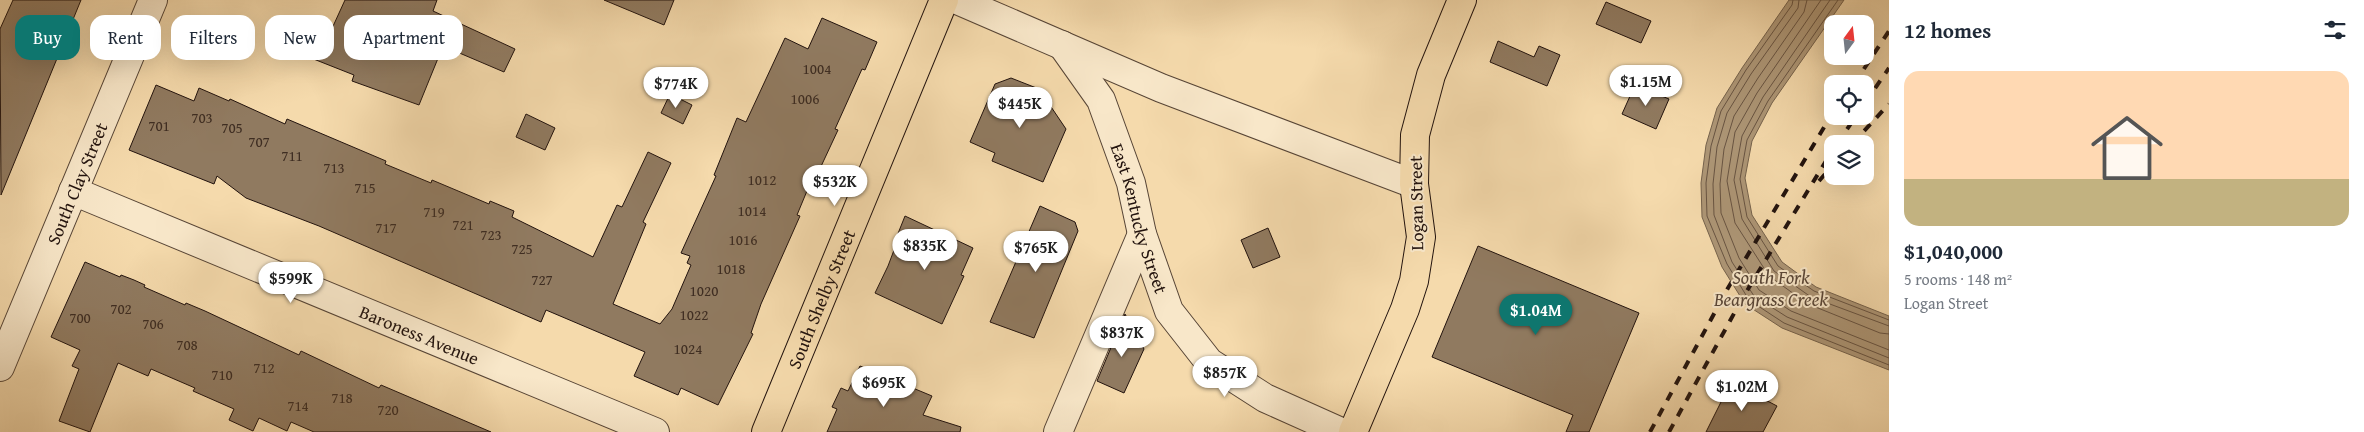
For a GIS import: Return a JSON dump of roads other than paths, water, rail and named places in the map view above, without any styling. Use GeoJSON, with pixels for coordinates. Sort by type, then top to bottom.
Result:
{"type":"FeatureCollection","features":[{"type":"Feature","properties":{"kind":"main road","name":"South Shelby Street"},"geometry":{"type":"LineString","coordinates":[[766,432],[944,0]]}},
{"type":"Feature","properties":{"kind":"main road","name":"Logan Street"},"geometry":{"type":"LineString","coordinates":[[1353,432],[1405,309],[1414,281],[1421,237],[1414,184],[1415,135],[1431,75],[1462,0]]}},
{"type":"Feature","properties":{"kind":"street","name":"South Clay Street"},"geometry":{"type":"LineString","coordinates":[[0,367],[153,0]]}},
{"type":"Feature","properties":{"kind":"street"},"geometry":{"type":"LineString","coordinates":[[957,0],[1160,88],[1414,184]]}},
{"type":"Feature","properties":{"kind":"street","name":"East Kentucky Street"},"geometry":{"type":"LineString","coordinates":[[1062,45],[1101,100],[1131,183],[1142,234],[1169,311],[1209,362],[1265,398],[1341,432]]}},
{"type":"Feature","properties":{"kind":"street","name":"Baroness Avenue"},"geometry":{"type":"LineString","coordinates":[[73,191],[655,432]]}},
{"type":"Feature","properties":{"kind":"street"},"geometry":{"type":"LineString","coordinates":[[1058,432],[1142,234]]}},
{"type":"Feature","properties":{"kind":"water","name":"South Fork Beargrass Creek"},"geometry":{"type":"Polygon","coordinates":[[[1789,0],[1844,0],[1834,15],[1824,15],[1824,29],[1772,103],[1752,141],[1745,178],[1752,215],[1782,262],[1816,287],[1889,316],[1889,370],[1782,328],[1745,304],[1722,267],[1702,217],[1701,183],[1706,145],[1717,108],[1789,0]]]}},
{"type":"Feature","properties":{"kind":"railway"},"geometry":{"type":"LineString","coordinates":[[1860,75],[1889,31]]}},
{"type":"Feature","properties":{"kind":"railway"},"geometry":{"type":"LineString","coordinates":[[1874,90],[1889,68]]}},
{"type":"Feature","properties":{"kind":"railway"},"geometry":{"type":"LineString","coordinates":[[1860,135],[1889,104]]}},
{"type":"Feature","properties":{"kind":"railway"},"geometry":{"type":"LineString","coordinates":[[1650,432],[1728,288],[1825,125]]}},
{"type":"Feature","properties":{"kind":"railway"},"geometry":{"type":"LineString","coordinates":[[1843,135],[1850,125]]}},
{"type":"Feature","properties":{"kind":"railway"},"geometry":{"type":"LineString","coordinates":[[1669,432],[1742,299],[1824,164]]}},
{"type":"Feature","properties":{"kind":"railway"},"geometry":{"type":"LineString","coordinates":[[1819,181],[1824,175]]}}]}
